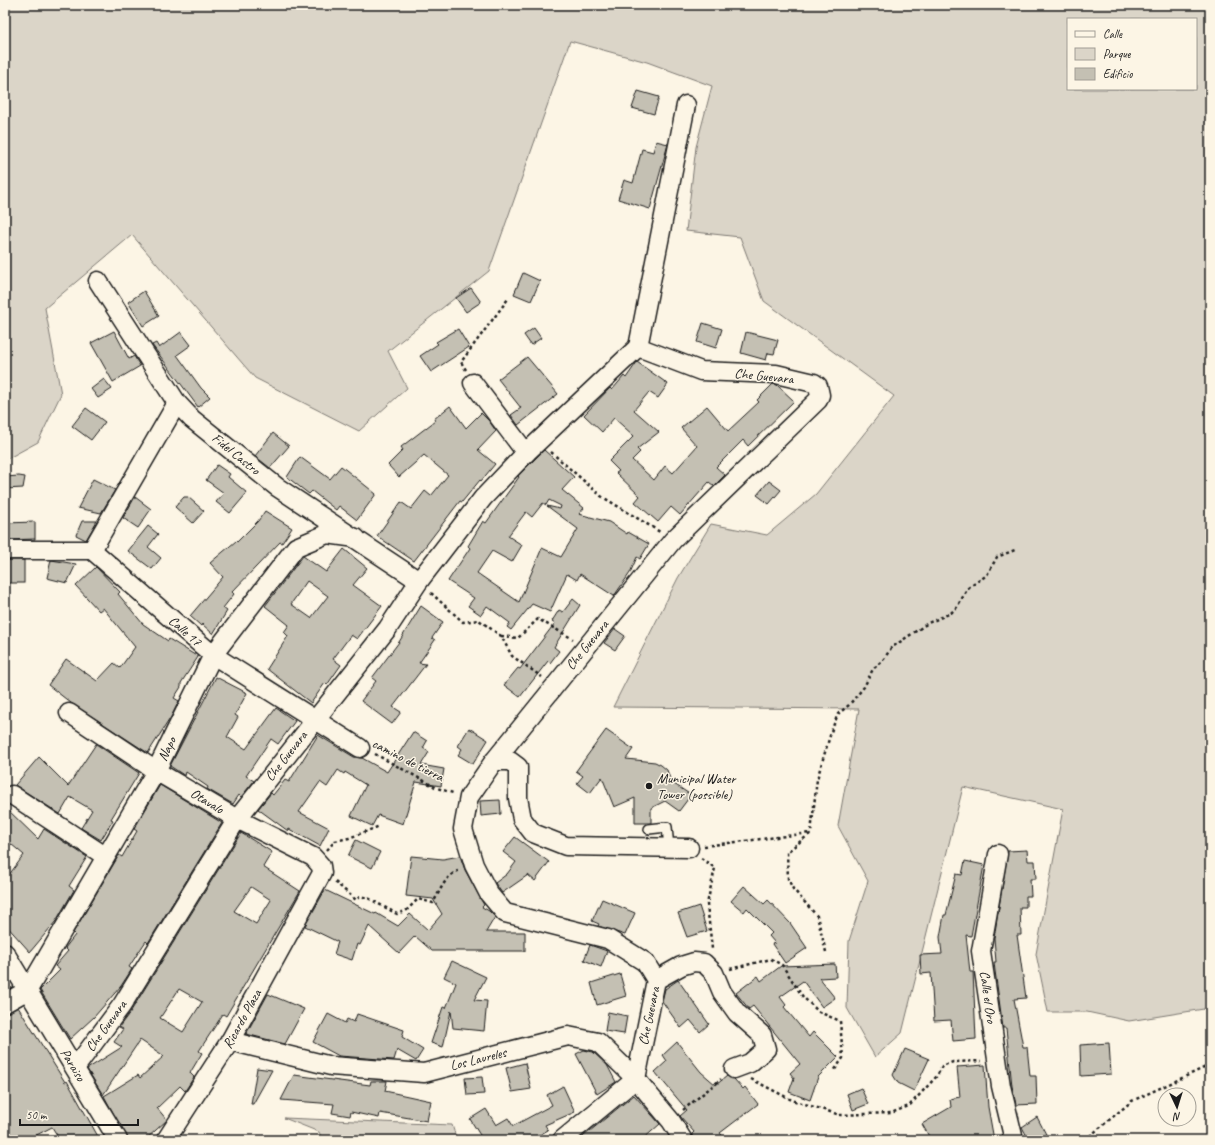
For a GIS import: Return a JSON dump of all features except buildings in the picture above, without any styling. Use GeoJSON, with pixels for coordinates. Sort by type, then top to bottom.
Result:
{"type":"FeatureCollection","features":[{"type":"Feature","properties":{"kind":"street"},"geometry":{"type":"LineString","coordinates":[[638,347],[686,105]]}},
{"type":"Feature","properties":{"kind":"street","name":"Fidel Castro"},"geometry":{"type":"LineString","coordinates":[[98,281],[177,403],[192,419],[277,487],[419,581]]}},
{"type":"Feature","properties":{"kind":"street","name":"Che Guevara"},"geometry":{"type":"LineString","coordinates":[[75,1068],[122,1005],[237,819],[388,628],[419,581],[483,498],[533,447],[638,347],[701,371],[776,374],[814,383],[820,390],[818,400],[673,540],[494,761],[469,797],[463,829],[474,865],[489,894],[505,913],[608,939],[645,962],[656,980],[636,1079]]}},
{"type":"Feature","properties":{"kind":"street"},"geometry":{"type":"LineString","coordinates":[[473,383],[533,447]]}},
{"type":"Feature","properties":{"kind":"street"},"geometry":{"type":"LineString","coordinates":[[5,550],[92,550],[177,403]]}},
{"type":"Feature","properties":{"kind":"street","name":"Napo"},"geometry":{"type":"LineString","coordinates":[[28,990],[156,771],[212,655],[296,547],[327,534],[356,538]]}},
{"type":"Feature","properties":{"kind":"street","name":"Calle 17"},"geometry":{"type":"LineString","coordinates":[[92,550],[212,655],[360,748]]}},
{"type":"Feature","properties":{"kind":"street","name":"Otavalo"},"geometry":{"type":"LineString","coordinates":[[70,713],[156,771],[237,819],[313,857]]}},
{"type":"Feature","properties":{"kind":"street"},"geometry":{"type":"LineString","coordinates":[[494,761],[510,761],[518,767],[518,798],[522,819],[533,833],[566,846],[689,848]]}},
{"type":"Feature","properties":{"kind":"street"},"geometry":{"type":"LineString","coordinates":[[12,795],[105,856]]}},
{"type":"Feature","properties":{"kind":"street","name":"Calle el Oro"},"geometry":{"type":"LineString","coordinates":[[998,854],[981,951],[1001,1086],[1014,1140]]}},
{"type":"Feature","properties":{"kind":"street"},"geometry":{"type":"LineString","coordinates":[[313,857],[320,866],[322,874]]}},
{"type":"Feature","properties":{"kind":"street","name":"Ricardo Plaza"},"geometry":{"type":"LineString","coordinates":[[166,1140],[230,1041],[322,874]]}},
{"type":"Feature","properties":{"kind":"street","name":"Paraiso"},"geometry":{"type":"LineString","coordinates":[[5,953],[118,1140]]}},
{"type":"Feature","properties":{"kind":"street"},"geometry":{"type":"LineString","coordinates":[[656,980],[681,966],[694,962],[704,963],[714,973],[722,992],[738,1013],[762,1035],[766,1049],[750,1063],[734,1069]]}},
{"type":"Feature","properties":{"kind":"street"},"geometry":{"type":"LineString","coordinates":[[5,1003],[28,990]]}},
{"type":"Feature","properties":{"kind":"street","name":"Los Laureles"},"geometry":{"type":"LineString","coordinates":[[230,1041],[331,1066],[424,1073],[568,1036],[598,1042],[636,1079],[670,1121],[683,1140]]}},
{"type":"Feature","properties":{"kind":"street"},"geometry":{"type":"LineString","coordinates":[[562,1140],[636,1079]]}},
{"type":"Feature","properties":{"kind":"lane"},"geometry":{"type":"LineString","coordinates":[[649,829],[667,827],[669,848]]}},
{"type":"Feature","properties":{"kind":"path"},"geometry":{"type":"LineString","coordinates":[[473,383],[461,362],[508,299]]}},
{"type":"Feature","properties":{"kind":"path"},"geometry":{"type":"LineString","coordinates":[[533,447],[601,496],[673,540]]}},
{"type":"Feature","properties":{"kind":"path"},"geometry":{"type":"LineString","coordinates":[[826,952],[817,916],[793,889],[788,879],[787,852],[811,833],[817,779],[838,714],[849,705],[864,686],[873,669],[884,659],[892,648],[928,623],[950,613],[957,607],[968,588],[987,575],[996,557],[1014,550]]}},
{"type":"Feature","properties":{"kind":"path"},"geometry":{"type":"LineString","coordinates":[[419,581],[440,603],[464,622],[479,620],[501,636],[512,656],[541,677],[553,688]]}},
{"type":"Feature","properties":{"kind":"path"},"geometry":{"type":"LineString","coordinates":[[501,636],[518,638],[538,618],[586,648]]}},
{"type":"Feature","properties":{"kind":"path","name":"camino de tierra"},"geometry":{"type":"LineString","coordinates":[[360,748],[386,758],[437,788],[469,797]]}},
{"type":"Feature","properties":{"kind":"path"},"geometry":{"type":"LineString","coordinates":[[313,857],[326,851],[335,841],[349,838],[380,826]]}},
{"type":"Feature","properties":{"kind":"path"},"geometry":{"type":"LineString","coordinates":[[689,848],[811,833]]}},
{"type":"Feature","properties":{"kind":"path"},"geometry":{"type":"LineString","coordinates":[[689,848],[715,868],[707,904],[714,973],[771,959],[782,965],[803,997],[819,1012],[840,1021],[843,1058],[834,1071]]}},
{"type":"Feature","properties":{"kind":"path"},"geometry":{"type":"LineString","coordinates":[[322,874],[332,879],[356,900],[361,896],[370,899],[397,914],[407,910],[418,899],[433,903],[442,886],[453,873],[474,865]]}},
{"type":"Feature","properties":{"kind":"path"},"geometry":{"type":"LineString","coordinates":[[670,1121],[734,1069],[758,1084],[792,1100],[840,1115],[891,1112],[909,1106],[938,1076],[942,1066],[953,1062],[997,1061]]}},
{"type":"Feature","properties":{"kind":"path"},"geometry":{"type":"LineString","coordinates":[[1086,1140],[1132,1101],[1210,1065]]}},
{"type":"Feature","properties":{"kind":"green space"},"geometry":{"type":"Polygon","coordinates":[[[5,5],[1210,5],[1210,1008],[1129,1021],[1087,1012],[1048,1012],[1036,954],[1063,809],[963,787],[902,1033],[875,1057],[847,1008],[849,941],[868,881],[838,826],[859,709],[613,707],[678,578],[711,524],[767,535],[816,494],[894,396],[764,301],[740,237],[686,231],[696,147],[712,86],[647,62],[570,41],[489,271],[388,351],[407,388],[359,431],[255,378],[132,235],[45,308],[61,394],[38,442],[5,460],[5,5]]]}},
{"type":"Feature","properties":{"kind":"green space"},"geometry":{"type":"Polygon","coordinates":[[[284,1118],[452,1125],[457,1140],[323,1140],[319,1132],[284,1118]]]}},
{"type":"Feature","properties":{"kind":"place","name":"Municipal Water Tower (possible)"},"geometry":{"type":"Point","coordinates":[649,786]}}]}
